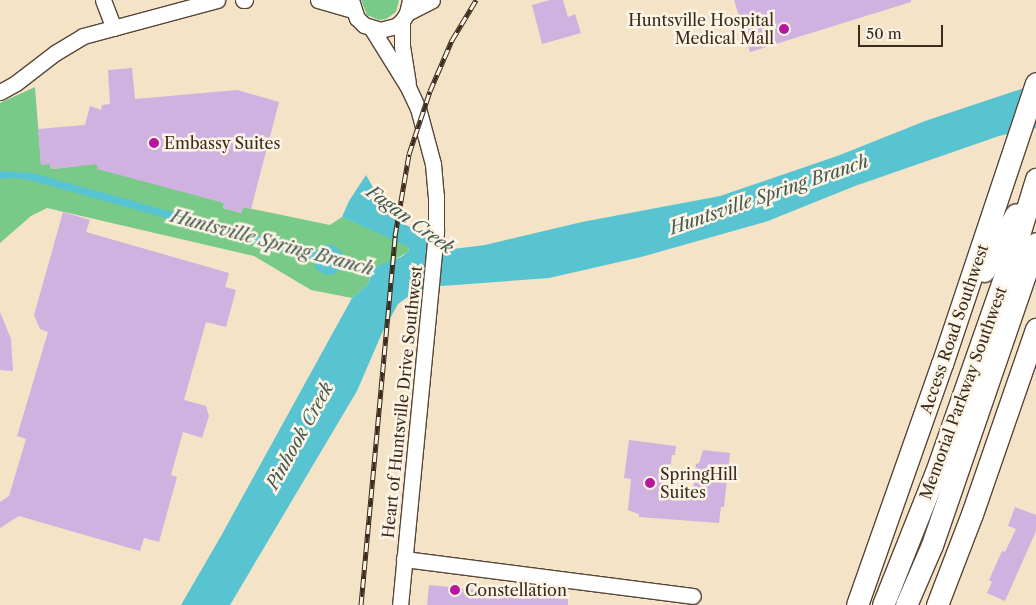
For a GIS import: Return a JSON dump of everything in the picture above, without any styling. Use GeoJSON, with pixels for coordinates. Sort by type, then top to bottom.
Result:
{"type":"FeatureCollection","features":[{"type":"Feature","properties":{"kind":"highway","name":"Access Road Southwest"},"geometry":{"type":"LineString","coordinates":[[867,574],[955,326],[1036,83]]}},
{"type":"Feature","properties":{"kind":"highway"},"geometry":{"type":"LineString","coordinates":[[955,326],[1036,179]]}},
{"type":"Feature","properties":{"kind":"highway","name":"Memorial Parkway Southwest"},"geometry":{"type":"LineString","coordinates":[[883,605],[936,472],[1018,238],[1036,179]]}},
{"type":"Feature","properties":{"kind":"highway","name":"Memorial Parkway Southwest"},"geometry":{"type":"LineString","coordinates":[[906,605],[932,545],[1036,243]]}},
{"type":"Feature","properties":{"kind":"highway"},"geometry":{"type":"LineString","coordinates":[[937,605],[975,505],[1036,329]]}},
{"type":"Feature","properties":{"kind":"highway"},"geometry":{"type":"LineString","coordinates":[[851,605],[867,574]]}},
{"type":"Feature","properties":{"kind":"highway"},"geometry":{"type":"LineString","coordinates":[[857,605],[867,574]]}},
{"type":"Feature","properties":{"kind":"street"},"geometry":{"type":"LineString","coordinates":[[103,0],[114,28]]}},
{"type":"Feature","properties":{"kind":"street"},"geometry":{"type":"LineString","coordinates":[[0,92],[68,44],[84,36],[217,0]]}},
{"type":"Feature","properties":{"kind":"street"},"geometry":{"type":"LineString","coordinates":[[318,0],[352,5]]}},
{"type":"Feature","properties":{"kind":"street"},"geometry":{"type":"LineString","coordinates":[[372,28],[388,29],[406,11],[432,0]]}},
{"type":"Feature","properties":{"kind":"street","name":"Heart of Huntsville Drive Southwest"},"geometry":{"type":"LineString","coordinates":[[352,5],[364,25],[372,28],[408,86],[421,114],[433,164],[436,196],[436,232],[400,605]]}},
{"type":"Feature","properties":{"kind":"street","name":"Heart of Huntsville Drive Southwest"},"geometry":{"type":"LineString","coordinates":[[406,11],[402,46],[408,86]]}},
{"type":"Feature","properties":{"kind":"street"},"geometry":{"type":"LineString","coordinates":[[404,559],[693,596]]}},
{"type":"Feature","properties":{"kind":"green space"},"geometry":{"type":"Polygon","coordinates":[[[361,0],[399,0],[396,12],[386,19],[379,20],[367,15],[361,0]]]}},
{"type":"Feature","properties":{"kind":"green space"},"geometry":{"type":"Polygon","coordinates":[[[35,87],[41,164],[50,164],[51,169],[79,166],[82,160],[224,203],[223,208],[241,213],[243,207],[330,225],[342,217],[404,243],[409,247],[408,252],[388,263],[373,268],[368,284],[352,298],[311,290],[254,256],[47,208],[31,216],[0,243],[0,103],[35,87]]]}},
{"type":"Feature","properties":{"kind":"water"},"geometry":{"type":"Polygon","coordinates":[[[1036,84],[1036,128],[999,136],[855,186],[768,221],[641,257],[549,278],[428,287],[413,293],[398,304],[382,333],[357,391],[230,605],[181,605],[352,298],[368,284],[371,276],[343,268],[335,274],[325,275],[316,269],[313,259],[29,180],[15,178],[0,179],[0,171],[33,173],[315,252],[324,245],[334,245],[346,257],[345,260],[373,268],[401,257],[408,252],[409,247],[342,217],[349,201],[366,175],[390,217],[453,249],[485,245],[582,222],[720,196],[840,155],[925,121],[1036,84]]]}},
{"type":"Feature","properties":{"kind":"building"},"geometry":{"type":"Polygon","coordinates":[[[550,0],[563,0],[568,17],[575,14],[581,33],[542,44],[532,5],[550,0]]]}},
{"type":"Feature","properties":{"kind":"building","name":"Huntsville Hospital Medical Mall"},"geometry":{"type":"Polygon","coordinates":[[[734,0],[911,0],[911,2],[750,52],[734,0]]]}},
{"type":"Feature","properties":{"kind":"building","name":"Embassy Suites"},"geometry":{"type":"Polygon","coordinates":[[[132,68],[135,99],[237,90],[279,102],[251,209],[243,207],[241,213],[223,208],[224,203],[97,169],[98,164],[51,169],[50,164],[41,165],[38,129],[85,125],[90,106],[101,110],[102,105],[110,104],[108,70],[132,68]]]}},
{"type":"Feature","properties":{"kind":"building"},"geometry":{"type":"Polygon","coordinates":[[[63,212],[90,220],[86,232],[229,273],[225,287],[236,290],[226,327],[206,322],[184,400],[206,406],[209,416],[202,438],[183,432],[171,475],[177,477],[159,542],[144,538],[140,551],[19,516],[0,528],[0,502],[9,496],[26,439],[17,436],[48,332],[40,329],[34,315],[63,212]]]}},
{"type":"Feature","properties":{"kind":"building"},"geometry":{"type":"Polygon","coordinates":[[[0,312],[11,339],[13,371],[0,370],[0,312]]]}},
{"type":"Feature","properties":{"kind":"building","name":"SpringHill Suites"},"geometry":{"type":"Polygon","coordinates":[[[629,440],[676,446],[675,455],[672,455],[668,486],[693,490],[696,464],[699,463],[703,450],[730,453],[724,507],[721,507],[719,523],[639,517],[639,514],[628,510],[631,479],[624,478],[629,440]]]}},
{"type":"Feature","properties":{"kind":"building"},"geometry":{"type":"Polygon","coordinates":[[[1015,507],[1036,515],[1036,531],[1005,601],[987,593],[992,582],[989,580],[1002,551],[1005,552],[1016,529],[1008,526],[1015,507]]]}},
{"type":"Feature","properties":{"kind":"building","name":"Constellation"},"geometry":{"type":"Polygon","coordinates":[[[429,585],[568,599],[568,605],[427,605],[429,585]]]}},
{"type":"Feature","properties":{"kind":"railway"},"geometry":{"type":"LineString","coordinates":[[361,605],[395,236],[409,154],[430,91],[452,40],[476,0]]}},
{"type":"Feature","properties":{"kind":"place","name":"Huntsville Hospital Medical Mall"},"geometry":{"type":"Point","coordinates":[784,29]}},
{"type":"Feature","properties":{"kind":"place","name":"Embassy Suites"},"geometry":{"type":"Point","coordinates":[154,143]}},
{"type":"Feature","properties":{"kind":"place","name":"SpringHill Suites"},"geometry":{"type":"Point","coordinates":[650,483]}},
{"type":"Feature","properties":{"kind":"place","name":"Constellation"},"geometry":{"type":"Point","coordinates":[455,590]}},
{"type":"Feature","properties":{"kind":"water label","name":"Huntsville Spring Branch"},"geometry":{"type":"Point","coordinates":[769,195]}},
{"type":"Feature","properties":{"kind":"water label","name":"Fagan Creek"},"geometry":{"type":"Point","coordinates":[410,220]}},
{"type":"Feature","properties":{"kind":"water label","name":"Huntsville Spring Branch"},"geometry":{"type":"Point","coordinates":[272,243]}},
{"type":"Feature","properties":{"kind":"water label","name":"Pinhook Creek"},"geometry":{"type":"Point","coordinates":[300,436]}}]}
